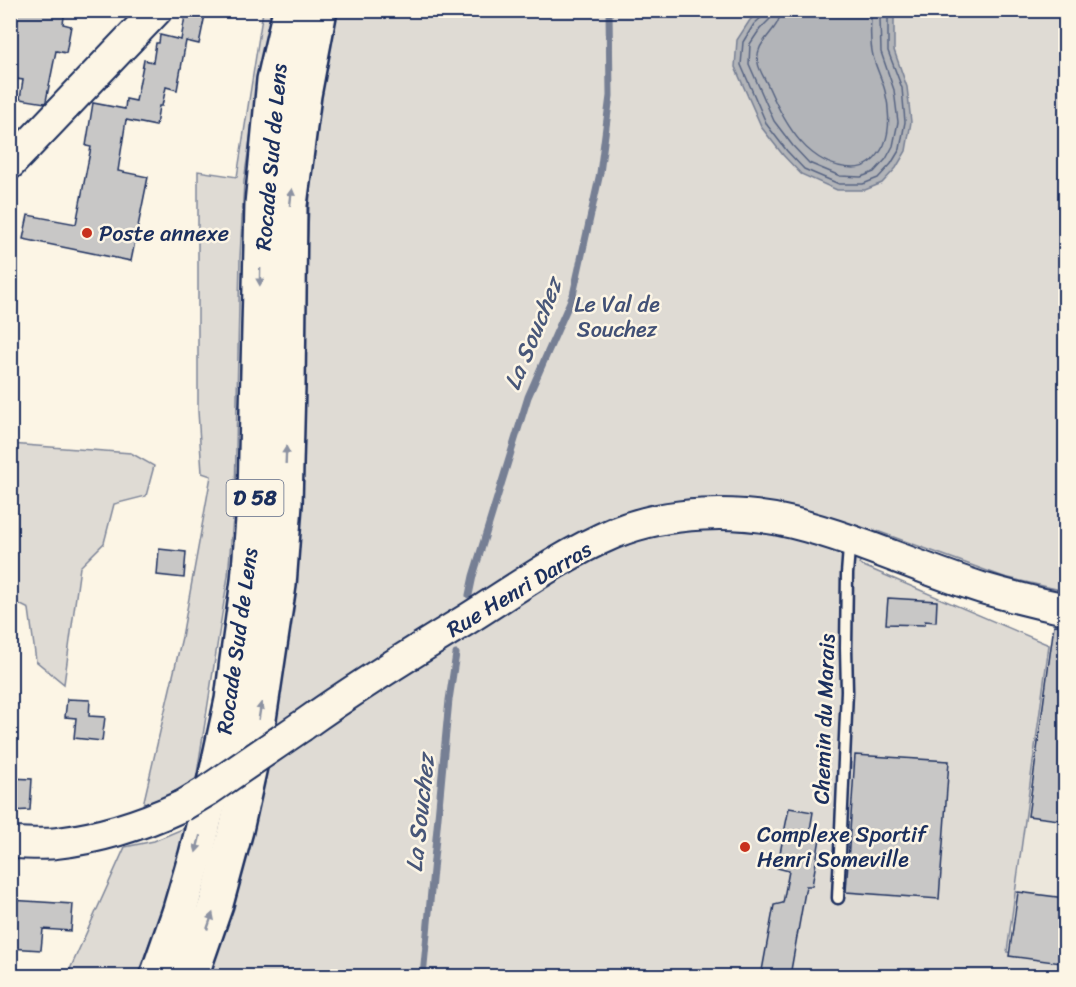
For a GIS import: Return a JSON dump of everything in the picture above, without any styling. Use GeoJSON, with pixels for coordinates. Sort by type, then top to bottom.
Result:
{"type":"FeatureCollection","features":[{"type":"Feature","properties":{"kind":"highway","name":"Rocade Sud de Lens"},"geometry":{"type":"LineString","coordinates":[[157,976],[179,913],[217,770],[231,700],[248,581],[255,495],[262,204],[274,80],[290,10]]}},
{"type":"Feature","properties":{"kind":"highway","name":"Rocade Sud de Lens"},"geometry":{"type":"LineString","coordinates":[[191,976],[216,904],[236,830],[256,739],[279,585],[285,504],[290,205],[304,95],[320,10]]}},
{"type":"Feature","properties":{"kind":"street"},"geometry":{"type":"LineString","coordinates":[[10,164],[157,10]]}},
{"type":"Feature","properties":{"kind":"street","name":"Rue Henri Darras"},"geometry":{"type":"LineString","coordinates":[[10,843],[56,843],[90,837],[158,817],[182,806],[355,689],[571,554],[615,532],[651,521],[706,514],[751,514],[793,523],[851,541],[982,588],[1065,609]]}},
{"type":"Feature","properties":{"kind":"lane","name":"Chemin du Marais"},"geometry":{"type":"LineString","coordinates":[[838,898],[847,691],[847,574],[851,541]]}},
{"type":"Feature","properties":{"kind":"shaded area"},"geometry":{"type":"Polygon","coordinates":[[[1049,645],[1065,646],[1065,957],[1007,952],[1049,645]]]}},
{"type":"Feature","properties":{"kind":"green space"},"geometry":{"type":"Polygon","coordinates":[[[263,11],[271,11],[244,181],[235,496],[228,576],[196,780],[169,795],[143,805],[182,637],[211,476],[202,473],[198,411],[198,171],[237,177],[263,11]]]}},
{"type":"Feature","properties":{"kind":"green space","name":"Le Val de Souchez"},"geometry":{"type":"Polygon","coordinates":[[[337,11],[1065,11],[1065,591],[1004,577],[874,530],[859,564],[1049,645],[1007,952],[1065,957],[1061,976],[207,976],[294,587],[303,477],[305,279],[312,157],[332,26],[337,11]]]}},
{"type":"Feature","properties":{"kind":"green space"},"geometry":{"type":"Polygon","coordinates":[[[10,444],[131,453],[154,466],[146,496],[114,504],[104,543],[80,567],[64,684],[36,661],[29,609],[11,600],[10,444]]]}},
{"type":"Feature","properties":{"kind":"green space"},"geometry":{"type":"Polygon","coordinates":[[[187,827],[161,913],[137,976],[67,976],[125,847],[154,841],[187,827]]]}},
{"type":"Feature","properties":{"kind":"water"},"geometry":{"type":"Polygon","coordinates":[[[761,10],[895,11],[894,50],[907,87],[911,122],[906,151],[896,168],[882,183],[865,190],[837,190],[801,174],[762,128],[735,67],[737,40],[750,20],[761,10]]]}},
{"type":"Feature","properties":{"kind":"building"},"geometry":{"type":"Polygon","coordinates":[[[10,10],[65,10],[63,24],[71,26],[66,53],[56,51],[45,103],[20,99],[23,80],[10,78],[10,10]]]}},
{"type":"Feature","properties":{"kind":"building"},"geometry":{"type":"Polygon","coordinates":[[[186,10],[206,10],[199,44],[186,41],[177,90],[166,87],[162,106],[159,106],[156,126],[126,120],[118,171],[148,177],[131,261],[23,239],[28,215],[76,224],[91,147],[86,146],[93,103],[125,109],[126,99],[136,101],[144,60],[153,62],[156,43],[159,43],[160,35],[181,40],[186,10]]]}},
{"type":"Feature","properties":{"kind":"building"},"geometry":{"type":"Polygon","coordinates":[[[159,549],[186,552],[184,578],[157,575],[159,549]]]}},
{"type":"Feature","properties":{"kind":"building"},"geometry":{"type":"Polygon","coordinates":[[[888,598],[937,601],[936,622],[925,621],[924,625],[886,624],[888,598]]]}},
{"type":"Feature","properties":{"kind":"building"},"geometry":{"type":"Polygon","coordinates":[[[1054,625],[1065,626],[1065,777],[1059,820],[1028,816],[1054,625]]]}},
{"type":"Feature","properties":{"kind":"building"},"geometry":{"type":"Polygon","coordinates":[[[67,699],[90,700],[89,716],[105,717],[102,741],[74,738],[76,718],[65,717],[67,699]]]}},
{"type":"Feature","properties":{"kind":"building"},"geometry":{"type":"Polygon","coordinates":[[[855,755],[949,761],[939,899],[846,892],[855,755]]]}},
{"type":"Feature","properties":{"kind":"building"},"geometry":{"type":"Polygon","coordinates":[[[10,778],[32,779],[30,810],[10,811],[10,778]]]}},
{"type":"Feature","properties":{"kind":"building"},"geometry":{"type":"Polygon","coordinates":[[[789,808],[813,812],[809,836],[820,838],[812,886],[806,886],[790,976],[761,976],[774,905],[783,903],[789,871],[777,868],[789,808]]]}},
{"type":"Feature","properties":{"kind":"building"},"geometry":{"type":"Polygon","coordinates":[[[1018,892],[1065,898],[1065,936],[1061,963],[1009,956],[1018,892]]]}},
{"type":"Feature","properties":{"kind":"building"},"geometry":{"type":"Polygon","coordinates":[[[10,900],[73,904],[71,931],[43,929],[41,950],[10,948],[10,900]]]}},
{"type":"Feature","properties":{"kind":"waterway","name":"La Souchez"},"geometry":{"type":"LineString","coordinates":[[469,595],[528,397],[573,295],[600,173],[610,96],[609,10]]}},
{"type":"Feature","properties":{"kind":"waterway","name":"La Souchez"},"geometry":{"type":"LineString","coordinates":[[423,976],[449,700],[456,654]]}},
{"type":"Feature","properties":{"kind":"place","name":"Poste annexe"},"geometry":{"type":"Point","coordinates":[87,233]}},
{"type":"Feature","properties":{"kind":"place","name":"Complexe Sportif Henri Someville"},"geometry":{"type":"Point","coordinates":[745,847]}}]}
